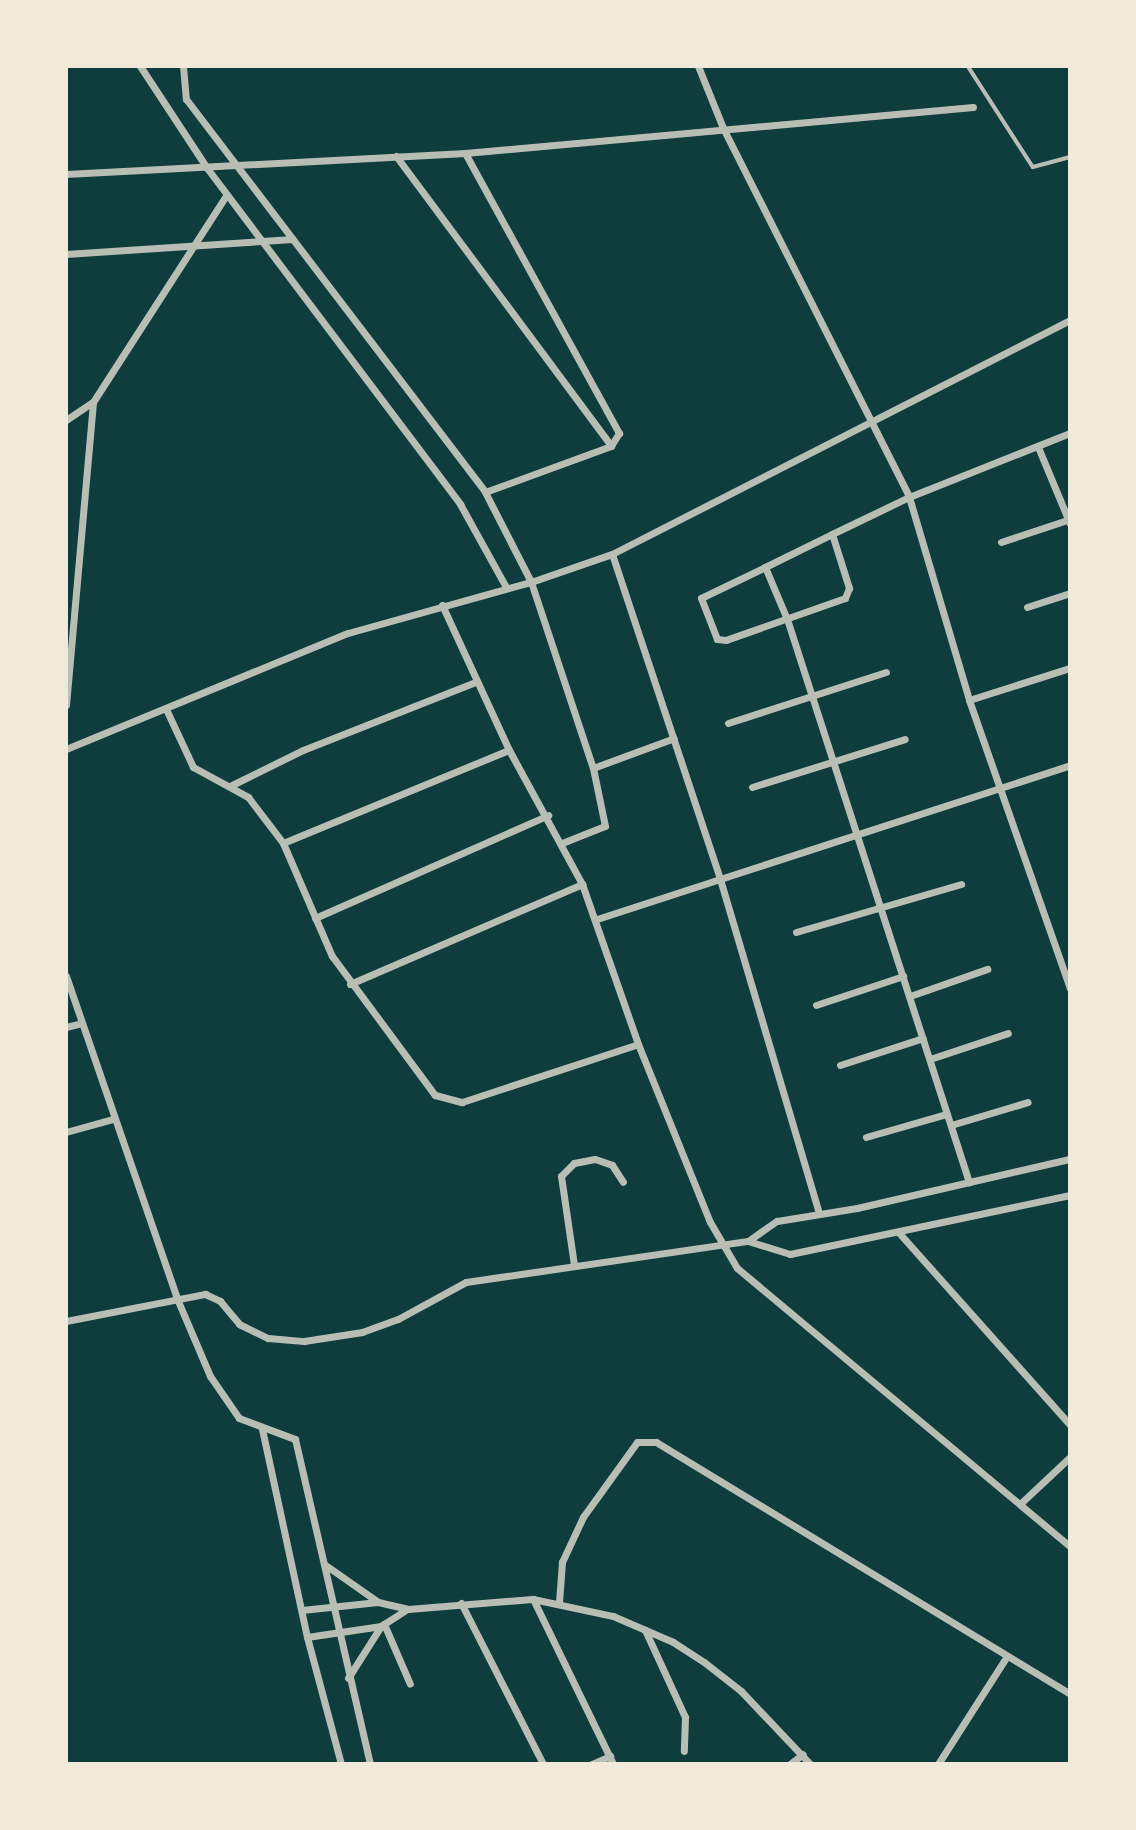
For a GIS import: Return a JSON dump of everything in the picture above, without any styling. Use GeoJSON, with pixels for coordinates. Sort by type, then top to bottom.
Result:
{"type":"FeatureCollection","features":[{"type":"Feature","properties":{"kind":"street"},"geometry":{"type":"LineString","coordinates":[[140,66],[207,168],[460,504],[506,587]]}},
{"type":"Feature","properties":{"kind":"street"},"geometry":{"type":"LineString","coordinates":[[183,66],[186,99],[485,492],[531,582],[593,768],[605,826],[562,843]]}},
{"type":"Feature","properties":{"kind":"street"},"geometry":{"type":"LineString","coordinates":[[698,66],[723,128],[874,422],[909,497],[970,700],[1069,989]]}},
{"type":"Feature","properties":{"kind":"street"},"geometry":{"type":"LineString","coordinates":[[66,174],[465,153],[973,107]]}},
{"type":"Feature","properties":{"kind":"street"},"geometry":{"type":"LineString","coordinates":[[465,153],[618,427],[611,446],[485,492]]}},
{"type":"Feature","properties":{"kind":"street"},"geometry":{"type":"LineString","coordinates":[[396,156],[611,446]]}},
{"type":"Feature","properties":{"kind":"street"},"geometry":{"type":"LineString","coordinates":[[66,420],[93,402],[227,194]]}},
{"type":"Feature","properties":{"kind":"street"},"geometry":{"type":"LineString","coordinates":[[66,254],[193,249],[293,239]]}},
{"type":"Feature","properties":{"kind":"street"},"geometry":{"type":"LineString","coordinates":[[66,749],[348,633],[531,582],[612,554],[1069,320]]}},
{"type":"Feature","properties":{"kind":"street"},"geometry":{"type":"LineString","coordinates":[[66,705],[93,402]]}},
{"type":"Feature","properties":{"kind":"street"},"geometry":{"type":"LineString","coordinates":[[832,534],[847,594],[787,619],[721,641],[701,605],[701,598],[765,566],[909,497],[1069,433]]}},
{"type":"Feature","properties":{"kind":"street"},"geometry":{"type":"LineString","coordinates":[[1001,542],[1069,521],[1038,447]]}},
{"type":"Feature","properties":{"kind":"street"},"geometry":{"type":"LineString","coordinates":[[612,554],[720,878],[819,1214]]}},
{"type":"Feature","properties":{"kind":"street"},"geometry":{"type":"LineString","coordinates":[[765,566],[787,619],[969,1182]]}},
{"type":"Feature","properties":{"kind":"street"},"geometry":{"type":"LineString","coordinates":[[1027,607],[1069,593]]}},
{"type":"Feature","properties":{"kind":"street"},"geometry":{"type":"LineString","coordinates":[[442,605],[509,750],[548,815],[582,884],[597,919],[638,1044],[723,1245],[737,1268],[1021,1503],[1069,1546]]}},
{"type":"Feature","properties":{"kind":"street"},"geometry":{"type":"LineString","coordinates":[[970,700],[1069,668]]}},
{"type":"Feature","properties":{"kind":"street"},"geometry":{"type":"LineString","coordinates":[[728,723],[886,672]]}},
{"type":"Feature","properties":{"kind":"street"},"geometry":{"type":"LineString","coordinates":[[230,786],[303,750],[476,682]]}},
{"type":"Feature","properties":{"kind":"street"},"geometry":{"type":"LineString","coordinates":[[166,709],[194,767],[248,797],[283,843],[315,918],[350,984],[426,1085],[446,1100],[462,1101],[638,1044]]}},
{"type":"Feature","properties":{"kind":"street"},"geometry":{"type":"LineString","coordinates":[[593,768],[674,738]]}},
{"type":"Feature","properties":{"kind":"street"},"geometry":{"type":"LineString","coordinates":[[752,787],[905,739]]}},
{"type":"Feature","properties":{"kind":"street"},"geometry":{"type":"LineString","coordinates":[[283,843],[509,750]]}},
{"type":"Feature","properties":{"kind":"street"},"geometry":{"type":"LineString","coordinates":[[597,919],[1069,765]]}},
{"type":"Feature","properties":{"kind":"street"},"geometry":{"type":"LineString","coordinates":[[315,918],[548,815]]}},
{"type":"Feature","properties":{"kind":"street"},"geometry":{"type":"LineString","coordinates":[[350,984],[582,884]]}},
{"type":"Feature","properties":{"kind":"street"},"geometry":{"type":"LineString","coordinates":[[796,932],[961,884]]}},
{"type":"Feature","properties":{"kind":"street"},"geometry":{"type":"LineString","coordinates":[[910,996],[987,969]]}},
{"type":"Feature","properties":{"kind":"street"},"geometry":{"type":"LineString","coordinates":[[66,976],[113,1119],[178,1301],[220,1396],[231,1412],[262,1429],[295,1439],[348,1678],[370,1763]]}},
{"type":"Feature","properties":{"kind":"street"},"geometry":{"type":"LineString","coordinates":[[816,1005],[903,976]]}},
{"type":"Feature","properties":{"kind":"street"},"geometry":{"type":"LineString","coordinates":[[66,1027],[82,1023]]}},
{"type":"Feature","properties":{"kind":"street"},"geometry":{"type":"LineString","coordinates":[[930,1059],[1008,1033]]}},
{"type":"Feature","properties":{"kind":"street"},"geometry":{"type":"LineString","coordinates":[[840,1065],[923,1038]]}},
{"type":"Feature","properties":{"kind":"street"},"geometry":{"type":"LineString","coordinates":[[951,1125],[1028,1102]]}},
{"type":"Feature","properties":{"kind":"street"},"geometry":{"type":"LineString","coordinates":[[866,1137],[947,1114]]}},
{"type":"Feature","properties":{"kind":"street"},"geometry":{"type":"LineString","coordinates":[[66,1132],[113,1119]]}},
{"type":"Feature","properties":{"kind":"street"},"geometry":{"type":"LineString","coordinates":[[574,1265],[561,1176],[575,1163],[595,1159],[612,1165],[624,1182]]}},
{"type":"Feature","properties":{"kind":"street"},"geometry":{"type":"LineString","coordinates":[[66,1321],[205,1294],[220,1301],[239,1324],[258,1334],[304,1341],[362,1332],[398,1319],[466,1282],[748,1241],[777,1221],[1069,1159]]}},
{"type":"Feature","properties":{"kind":"street"},"geometry":{"type":"LineString","coordinates":[[748,1241],[790,1254],[900,1234],[1069,1195]]}},
{"type":"Feature","properties":{"kind":"street"},"geometry":{"type":"LineString","coordinates":[[900,1234],[1069,1425]]}},
{"type":"Feature","properties":{"kind":"street"},"geometry":{"type":"LineString","coordinates":[[262,1429],[307,1637],[341,1763]]}},
{"type":"Feature","properties":{"kind":"street"},"geometry":{"type":"LineString","coordinates":[[559,1602],[569,1542],[637,1442],[646,1440],[1069,1694]]}},
{"type":"Feature","properties":{"kind":"street"},"geometry":{"type":"LineString","coordinates":[[1021,1503],[1069,1457]]}},
{"type":"Feature","properties":{"kind":"street"},"geometry":{"type":"LineString","coordinates":[[324,1564],[378,1602]]}},
{"type":"Feature","properties":{"kind":"street"},"geometry":{"type":"LineString","coordinates":[[302,1610],[378,1602],[408,1609],[533,1599],[559,1602],[644,1629],[673,1642],[732,1683],[810,1763]]}},
{"type":"Feature","properties":{"kind":"street"},"geometry":{"type":"LineString","coordinates":[[533,1599],[611,1760],[592,1763]]}},
{"type":"Feature","properties":{"kind":"street"},"geometry":{"type":"LineString","coordinates":[[461,1603],[543,1763]]}},
{"type":"Feature","properties":{"kind":"street"},"geometry":{"type":"LineString","coordinates":[[307,1637],[383,1625],[408,1609]]}},
{"type":"Feature","properties":{"kind":"street"},"geometry":{"type":"LineString","coordinates":[[348,1678],[383,1625]]}},
{"type":"Feature","properties":{"kind":"street"},"geometry":{"type":"LineString","coordinates":[[383,1625],[410,1685]]}},
{"type":"Feature","properties":{"kind":"street"},"geometry":{"type":"LineString","coordinates":[[644,1629],[685,1717],[684,1751]]}},
{"type":"Feature","properties":{"kind":"street"},"geometry":{"type":"LineString","coordinates":[[939,1763],[1007,1656]]}},
{"type":"Feature","properties":{"kind":"street"},"geometry":{"type":"LineString","coordinates":[[790,1763],[803,1754]]}},
{"type":"Feature","properties":{"kind":"lane"},"geometry":{"type":"LineString","coordinates":[[968,66],[1033,167],[1069,157]]}}]}
